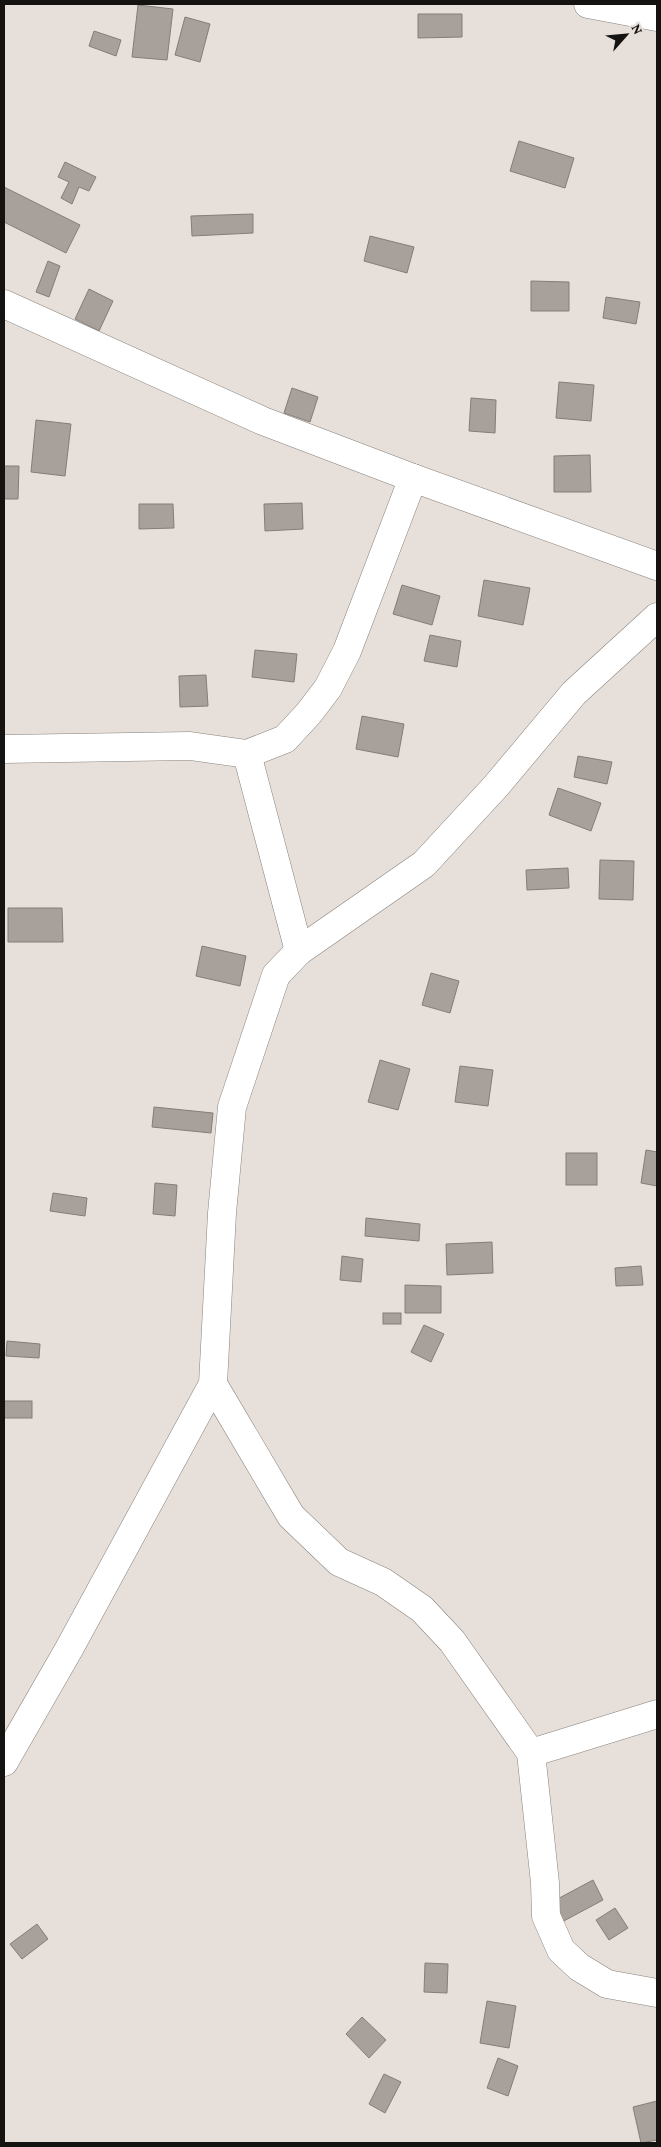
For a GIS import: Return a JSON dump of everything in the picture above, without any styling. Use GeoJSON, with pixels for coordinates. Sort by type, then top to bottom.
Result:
{"type":"FeatureCollection","features":[{"type":"Feature","properties":{"kind":"street"},"geometry":{"type":"LineString","coordinates":[[588,4],[657,18]]}},
{"type":"Feature","properties":{"kind":"street"},"geometry":{"type":"LineString","coordinates":[[4,304],[263,421],[413,478],[657,566]]}},
{"type":"Feature","properties":{"kind":"street"},"geometry":{"type":"LineString","coordinates":[[4,749],[190,746],[247,754],[285,739],[310,713],[328,688],[347,651],[413,478]]}},
{"type":"Feature","properties":{"kind":"street"},"geometry":{"type":"LineString","coordinates":[[4,1762],[69,1649],[213,1384],[222,1213],[232,1107],[276,975],[299,951],[424,864],[496,786],[574,693],[657,617]]}},
{"type":"Feature","properties":{"kind":"street"},"geometry":{"type":"LineString","coordinates":[[247,754],[299,951]]}},
{"type":"Feature","properties":{"kind":"street"},"geometry":{"type":"LineString","coordinates":[[213,1384],[291,1516],[339,1562],[383,1582],[422,1609],[452,1641],[531,1753],[546,1916],[561,1950],[579,1967],[607,1984],[657,1993]]}},
{"type":"Feature","properties":{"kind":"street"},"geometry":{"type":"LineString","coordinates":[[531,1753],[657,1714]]}},
{"type":"Feature","properties":{"kind":"building"},"geometry":{"type":"Polygon","coordinates":[[[138,5],[173,9],[167,60],[132,57],[138,5]]]}},
{"type":"Feature","properties":{"kind":"building"},"geometry":{"type":"Polygon","coordinates":[[[418,14],[462,14],[462,37],[418,38],[418,14]]]}},
{"type":"Feature","properties":{"kind":"building"},"geometry":{"type":"Polygon","coordinates":[[[185,17],[210,24],[200,62],[175,55],[185,17]]]}},
{"type":"Feature","properties":{"kind":"building"},"geometry":{"type":"Polygon","coordinates":[[[94,31],[121,40],[116,56],[89,46],[94,31]]]}},
{"type":"Feature","properties":{"kind":"building"},"geometry":{"type":"Polygon","coordinates":[[[519,141],[574,158],[565,188],[510,171],[519,141]]]}},
{"type":"Feature","properties":{"kind":"building"},"geometry":{"type":"Polygon","coordinates":[[[65,162],[96,177],[89,191],[79,187],[72,204],[61,198],[69,182],[58,177],[65,162]]]}},
{"type":"Feature","properties":{"kind":"building"},"geometry":{"type":"Polygon","coordinates":[[[4,187],[80,225],[66,253],[4,222],[4,187]]]}},
{"type":"Feature","properties":{"kind":"building"},"geometry":{"type":"Polygon","coordinates":[[[253,214],[253,233],[192,236],[191,216],[253,214]]]}},
{"type":"Feature","properties":{"kind":"building"},"geometry":{"type":"Polygon","coordinates":[[[370,236],[414,247],[407,273],[364,261],[370,236]]]}},
{"type":"Feature","properties":{"kind":"building"},"geometry":{"type":"Polygon","coordinates":[[[48,261],[60,266],[49,297],[36,292],[48,261]]]}},
{"type":"Feature","properties":{"kind":"building"},"geometry":{"type":"Polygon","coordinates":[[[531,281],[569,282],[569,311],[531,311],[531,281]]]}},
{"type":"Feature","properties":{"kind":"building"},"geometry":{"type":"Polygon","coordinates":[[[89,289],[113,301],[99,331],[75,319],[89,289]]]}},
{"type":"Feature","properties":{"kind":"building"},"geometry":{"type":"Polygon","coordinates":[[[606,297],[640,302],[636,324],[603,318],[606,297]]]}},
{"type":"Feature","properties":{"kind":"building"},"geometry":{"type":"Polygon","coordinates":[[[559,382],[594,385],[591,421],[556,418],[559,382]]]}},
{"type":"Feature","properties":{"kind":"building"},"geometry":{"type":"Polygon","coordinates":[[[292,388],[318,397],[310,422],[284,413],[292,388]]]}},
{"type":"Feature","properties":{"kind":"building"},"geometry":{"type":"Polygon","coordinates":[[[471,398],[496,400],[495,433],[469,431],[471,398]]]}},
{"type":"Feature","properties":{"kind":"building"},"geometry":{"type":"Polygon","coordinates":[[[36,420],[71,424],[65,476],[31,472],[36,420]]]}},
{"type":"Feature","properties":{"kind":"building"},"geometry":{"type":"Polygon","coordinates":[[[590,455],[591,492],[554,492],[554,456],[590,455]]]}},
{"type":"Feature","properties":{"kind":"building"},"geometry":{"type":"Polygon","coordinates":[[[4,466],[19,466],[18,499],[4,499],[4,466]]]}},
{"type":"Feature","properties":{"kind":"building"},"geometry":{"type":"Polygon","coordinates":[[[302,503],[303,529],[265,531],[264,504],[302,503]]]}},
{"type":"Feature","properties":{"kind":"building"},"geometry":{"type":"Polygon","coordinates":[[[139,504],[173,504],[174,528],[139,529],[139,504]]]}},
{"type":"Feature","properties":{"kind":"building"},"geometry":{"type":"Polygon","coordinates":[[[484,580],[530,588],[523,625],[478,616],[484,580]]]}},
{"type":"Feature","properties":{"kind":"building"},"geometry":{"type":"Polygon","coordinates":[[[402,585],[440,596],[432,625],[393,614],[402,585]]]}},
{"type":"Feature","properties":{"kind":"building"},"geometry":{"type":"Polygon","coordinates":[[[430,635],[461,641],[457,667],[424,661],[430,635]]]}},
{"type":"Feature","properties":{"kind":"building"},"geometry":{"type":"Polygon","coordinates":[[[255,650],[297,654],[294,682],[252,677],[255,650]]]}},
{"type":"Feature","properties":{"kind":"building"},"geometry":{"type":"Polygon","coordinates":[[[206,675],[208,706],[180,707],[179,676],[206,675]]]}},
{"type":"Feature","properties":{"kind":"building"},"geometry":{"type":"Polygon","coordinates":[[[362,716],[404,724],[398,757],[356,749],[362,716]]]}},
{"type":"Feature","properties":{"kind":"building"},"geometry":{"type":"Polygon","coordinates":[[[578,756],[612,762],[607,784],[574,777],[578,756]]]}},
{"type":"Feature","properties":{"kind":"building"},"geometry":{"type":"Polygon","coordinates":[[[558,788],[601,803],[591,831],[549,815],[558,788]]]}},
{"type":"Feature","properties":{"kind":"building"},"geometry":{"type":"Polygon","coordinates":[[[600,860],[634,861],[633,900],[599,899],[600,860]]]}},
{"type":"Feature","properties":{"kind":"building"},"geometry":{"type":"Polygon","coordinates":[[[568,868],[569,888],[527,890],[526,870],[568,868]]]}},
{"type":"Feature","properties":{"kind":"building"},"geometry":{"type":"Polygon","coordinates":[[[8,908],[62,908],[63,942],[8,942],[8,908]]]}},
{"type":"Feature","properties":{"kind":"building"},"geometry":{"type":"Polygon","coordinates":[[[202,946],[246,956],[240,986],[196,976],[202,946]]]}},
{"type":"Feature","properties":{"kind":"building"},"geometry":{"type":"Polygon","coordinates":[[[431,973],[459,981],[450,1013],[422,1005],[431,973]]]}},
{"type":"Feature","properties":{"kind":"building"},"geometry":{"type":"Polygon","coordinates":[[[380,1060],[410,1069],[398,1110],[368,1102],[380,1060]]]}},
{"type":"Feature","properties":{"kind":"building"},"geometry":{"type":"Polygon","coordinates":[[[460,1066],[493,1070],[488,1106],[455,1102],[460,1066]]]}},
{"type":"Feature","properties":{"kind":"building"},"geometry":{"type":"Polygon","coordinates":[[[154,1107],[213,1113],[211,1133],[152,1127],[154,1107]]]}},
{"type":"Feature","properties":{"kind":"building"},"geometry":{"type":"Polygon","coordinates":[[[646,1150],[657,1152],[657,1186],[641,1183],[646,1150]]]}},
{"type":"Feature","properties":{"kind":"building"},"geometry":{"type":"Polygon","coordinates":[[[566,1153],[597,1153],[597,1185],[566,1185],[566,1153]]]}},
{"type":"Feature","properties":{"kind":"building"},"geometry":{"type":"Polygon","coordinates":[[[155,1183],[177,1185],[175,1216],[153,1214],[155,1183]]]}},
{"type":"Feature","properties":{"kind":"building"},"geometry":{"type":"Polygon","coordinates":[[[53,1193],[87,1198],[85,1216],[50,1211],[53,1193]]]}},
{"type":"Feature","properties":{"kind":"building"},"geometry":{"type":"Polygon","coordinates":[[[366,1218],[420,1224],[419,1241],[365,1236],[366,1218]]]}},
{"type":"Feature","properties":{"kind":"building"},"geometry":{"type":"Polygon","coordinates":[[[492,1242],[493,1273],[447,1275],[446,1244],[492,1242]]]}},
{"type":"Feature","properties":{"kind":"building"},"geometry":{"type":"Polygon","coordinates":[[[342,1256],[363,1259],[361,1282],[340,1280],[342,1256]]]}},
{"type":"Feature","properties":{"kind":"building"},"geometry":{"type":"Polygon","coordinates":[[[641,1266],[643,1285],[616,1286],[615,1268],[641,1266]]]}},
{"type":"Feature","properties":{"kind":"building"},"geometry":{"type":"Polygon","coordinates":[[[405,1285],[441,1286],[441,1313],[405,1313],[405,1285]]]}},
{"type":"Feature","properties":{"kind":"building"},"geometry":{"type":"Polygon","coordinates":[[[383,1313],[401,1313],[401,1324],[383,1324],[383,1313]]]}},
{"type":"Feature","properties":{"kind":"building"},"geometry":{"type":"Polygon","coordinates":[[[424,1325],[444,1334],[431,1362],[411,1352],[424,1325]]]}},
{"type":"Feature","properties":{"kind":"building"},"geometry":{"type":"Polygon","coordinates":[[[7,1341],[40,1344],[39,1358],[6,1356],[7,1341]]]}},
{"type":"Feature","properties":{"kind":"building"},"geometry":{"type":"Polygon","coordinates":[[[4,1401],[32,1401],[32,1418],[4,1418],[4,1401]]]}},
{"type":"Feature","properties":{"kind":"building"},"geometry":{"type":"Polygon","coordinates":[[[593,1880],[603,1900],[560,1923],[550,1903],[593,1880]]]}},
{"type":"Feature","properties":{"kind":"building"},"geometry":{"type":"Polygon","coordinates":[[[615,1908],[628,1928],[609,1940],[596,1920],[615,1908]]]}},
{"type":"Feature","properties":{"kind":"building"},"geometry":{"type":"Polygon","coordinates":[[[37,1924],[48,1939],[22,1959],[10,1944],[37,1924]]]}},
{"type":"Feature","properties":{"kind":"building"},"geometry":{"type":"Polygon","coordinates":[[[425,1963],[448,1964],[447,1993],[424,1992],[425,1963]]]}},
{"type":"Feature","properties":{"kind":"building"},"geometry":{"type":"Polygon","coordinates":[[[487,2001],[516,2006],[509,2048],[480,2043],[487,2001]]]}},
{"type":"Feature","properties":{"kind":"building"},"geometry":{"type":"Polygon","coordinates":[[[362,2017],[386,2040],[369,2058],[346,2034],[362,2017]]]}},
{"type":"Feature","properties":{"kind":"building"},"geometry":{"type":"Polygon","coordinates":[[[498,2058],[518,2066],[508,2096],[487,2088],[498,2058]]]}},
{"type":"Feature","properties":{"kind":"building"},"geometry":{"type":"Polygon","coordinates":[[[384,2074],[401,2082],[385,2113],[369,2104],[384,2074]]]}},
{"type":"Feature","properties":{"kind":"building"},"geometry":{"type":"Polygon","coordinates":[[[657,2101],[657,2140],[641,2143],[633,2107],[657,2101]]]}}]}
